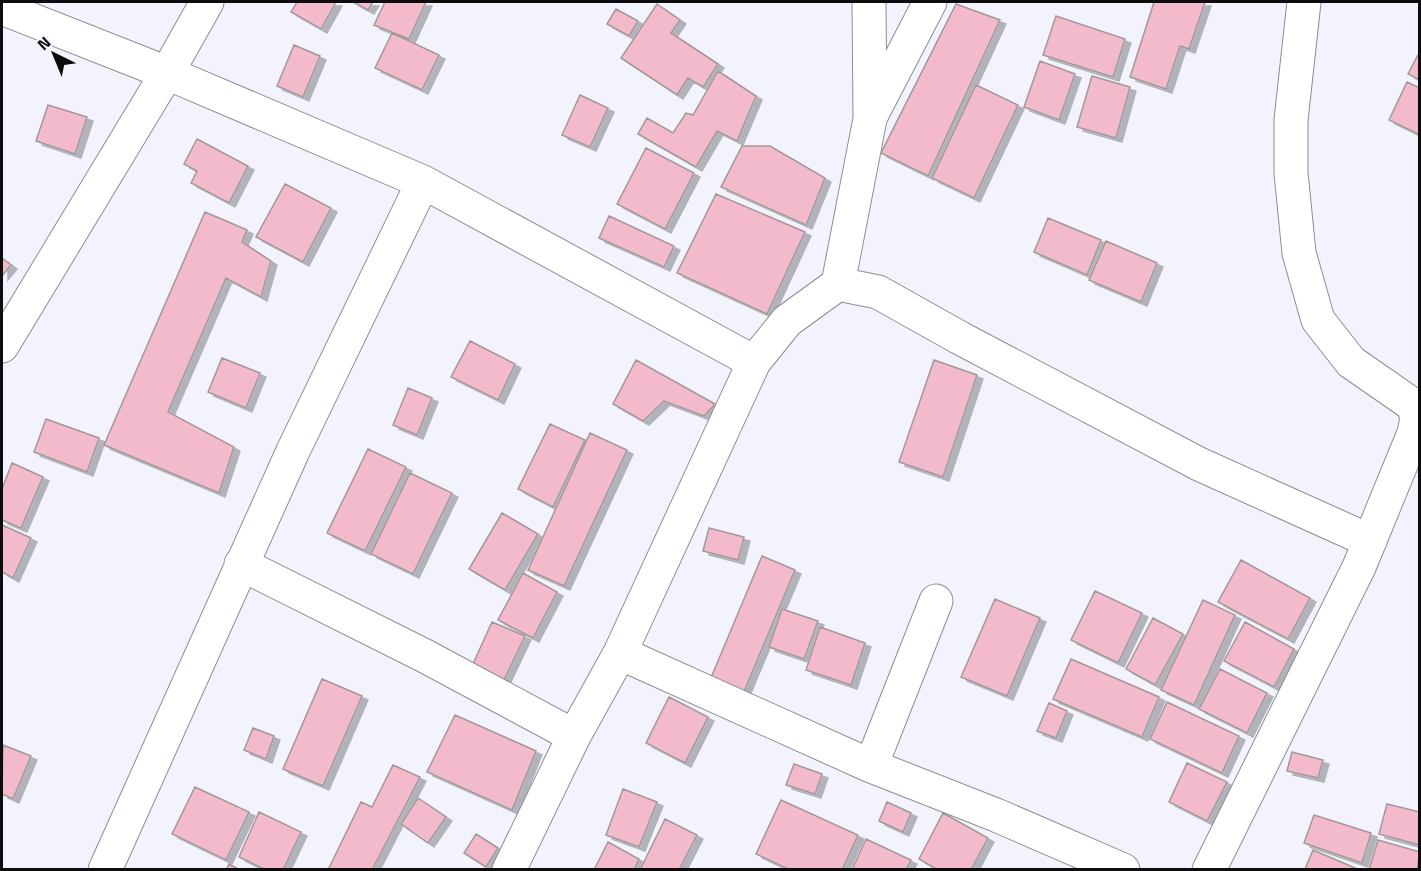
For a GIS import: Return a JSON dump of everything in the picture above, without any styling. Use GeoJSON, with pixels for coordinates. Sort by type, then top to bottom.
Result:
{"type":"FeatureCollection","features":[{"type":"Feature","properties":{"kind":"street"},"geometry":{"type":"LineString","coordinates":[[2,346],[167,73],[207,2]]}},
{"type":"Feature","properties":{"kind":"street"},"geometry":{"type":"LineString","coordinates":[[509,870],[574,736],[620,653],[754,362],[787,321],[838,284],[870,119],[868,2]]}},
{"type":"Feature","properties":{"kind":"street"},"geometry":{"type":"LineString","coordinates":[[870,119],[930,2]]}},
{"type":"Feature","properties":{"kind":"street"},"geometry":{"type":"LineString","coordinates":[[1209,870],[1354,578],[1414,433],[1417,418],[1413,405],[1351,362],[1318,320],[1299,253],[1291,173],[1291,120],[1304,2]]}},
{"type":"Feature","properties":{"kind":"street"},"geometry":{"type":"LineString","coordinates":[[2,8],[167,73],[423,182],[754,362]]}},
{"type":"Feature","properties":{"kind":"street"},"geometry":{"type":"LineString","coordinates":[[105,870],[298,440],[423,182]]}},
{"type":"Feature","properties":{"kind":"street"},"geometry":{"type":"LineString","coordinates":[[838,284],[878,292],[970,344],[1200,464],[1370,541]]}},
{"type":"Feature","properties":{"kind":"street"},"geometry":{"type":"LineString","coordinates":[[241,564],[425,656],[574,736]]}},
{"type":"Feature","properties":{"kind":"street"},"geometry":{"type":"LineString","coordinates":[[871,766],[936,601]]}},
{"type":"Feature","properties":{"kind":"street"},"geometry":{"type":"LineString","coordinates":[[620,653],[871,766],[996,815],[1123,870]]}},
{"type":"Feature","properties":{"kind":"building"},"geometry":{"type":"Polygon","coordinates":[[[297,2],[336,2],[321,29],[291,12],[297,2]]]}},
{"type":"Feature","properties":{"kind":"building"},"geometry":{"type":"Polygon","coordinates":[[[353,2],[373,2],[368,10],[353,2]]]}},
{"type":"Feature","properties":{"kind":"building"},"geometry":{"type":"Polygon","coordinates":[[[385,2],[426,2],[409,39],[374,25],[385,2]]]}},
{"type":"Feature","properties":{"kind":"building"},"geometry":{"type":"Polygon","coordinates":[[[1154,2],[1205,2],[1189,49],[1180,46],[1166,89],[1130,77],[1154,2]]]}},
{"type":"Feature","properties":{"kind":"building"},"geometry":{"type":"Polygon","coordinates":[[[657,4],[680,20],[671,33],[718,64],[703,87],[688,78],[677,95],[621,58],[657,4]]]}},
{"type":"Feature","properties":{"kind":"building"},"geometry":{"type":"Polygon","coordinates":[[[956,4],[1000,20],[928,176],[881,153],[956,4]]]}},
{"type":"Feature","properties":{"kind":"building"},"geometry":{"type":"Polygon","coordinates":[[[616,9],[638,21],[629,36],[607,24],[616,9]]]}},
{"type":"Feature","properties":{"kind":"building"},"geometry":{"type":"Polygon","coordinates":[[[1056,16],[1125,39],[1113,77],[1043,55],[1056,16]]]}},
{"type":"Feature","properties":{"kind":"building"},"geometry":{"type":"Polygon","coordinates":[[[392,33],[439,55],[422,90],[375,68],[392,33]]]}},
{"type":"Feature","properties":{"kind":"building"},"geometry":{"type":"Polygon","coordinates":[[[294,45],[320,56],[303,97],[277,86],[294,45]]]}},
{"type":"Feature","properties":{"kind":"building"},"geometry":{"type":"Polygon","coordinates":[[[1420,51],[1420,80],[1408,74],[1420,51]]]}},
{"type":"Feature","properties":{"kind":"building"},"geometry":{"type":"Polygon","coordinates":[[[1040,61],[1075,74],[1059,120],[1024,107],[1040,61]]]}},
{"type":"Feature","properties":{"kind":"building"},"geometry":{"type":"Polygon","coordinates":[[[718,71],[756,96],[737,141],[717,131],[696,167],[638,134],[647,118],[673,133],[686,113],[693,115],[718,71]]]}},
{"type":"Feature","properties":{"kind":"building"},"geometry":{"type":"Polygon","coordinates":[[[1092,76],[1130,87],[1116,138],[1077,127],[1092,76]]]}},
{"type":"Feature","properties":{"kind":"building"},"geometry":{"type":"Polygon","coordinates":[[[1407,82],[1420,88],[1420,135],[1389,120],[1407,82]]]}},
{"type":"Feature","properties":{"kind":"building"},"geometry":{"type":"Polygon","coordinates":[[[976,85],[1018,105],[974,198],[932,178],[976,85]]]}},
{"type":"Feature","properties":{"kind":"building"},"geometry":{"type":"Polygon","coordinates":[[[580,95],[608,108],[590,147],[562,135],[580,95]]]}},
{"type":"Feature","properties":{"kind":"building"},"geometry":{"type":"Polygon","coordinates":[[[48,105],[87,117],[75,154],[36,141],[48,105]]]}},
{"type":"Feature","properties":{"kind":"building"},"geometry":{"type":"Polygon","coordinates":[[[197,139],[248,166],[229,203],[191,183],[197,171],[184,164],[197,139]]]}},
{"type":"Feature","properties":{"kind":"building"},"geometry":{"type":"Polygon","coordinates":[[[742,146],[770,146],[825,178],[806,225],[721,187],[742,146]]]}},
{"type":"Feature","properties":{"kind":"building"},"geometry":{"type":"Polygon","coordinates":[[[646,148],[694,173],[665,229],[617,204],[646,148]]]}},
{"type":"Feature","properties":{"kind":"building"},"geometry":{"type":"Polygon","coordinates":[[[285,184],[331,208],[303,262],[256,237],[285,184]]]}},
{"type":"Feature","properties":{"kind":"building"},"geometry":{"type":"Polygon","coordinates":[[[716,194],[805,232],[767,314],[677,273],[716,194]]]}},
{"type":"Feature","properties":{"kind":"building"},"geometry":{"type":"Polygon","coordinates":[[[205,212],[247,230],[242,242],[271,261],[261,297],[226,278],[168,412],[234,447],[219,493],[104,445],[205,212]]]}},
{"type":"Feature","properties":{"kind":"building"},"geometry":{"type":"Polygon","coordinates":[[[609,216],[674,246],[664,267],[599,238],[609,216]]]}},
{"type":"Feature","properties":{"kind":"building"},"geometry":{"type":"Polygon","coordinates":[[[1048,218],[1101,240],[1087,275],[1034,252],[1048,218]]]}},
{"type":"Feature","properties":{"kind":"building"},"geometry":{"type":"Polygon","coordinates":[[[1106,241],[1157,263],[1141,302],[1089,280],[1106,241]]]}},
{"type":"Feature","properties":{"kind":"building"},"geometry":{"type":"Polygon","coordinates":[[[2,258],[11,265],[2,276],[2,258]]]}},
{"type":"Feature","properties":{"kind":"building"},"geometry":{"type":"Polygon","coordinates":[[[470,341],[515,364],[498,400],[451,377],[470,341]]]}},
{"type":"Feature","properties":{"kind":"building"},"geometry":{"type":"Polygon","coordinates":[[[222,358],[260,373],[246,408],[208,392],[222,358]]]}},
{"type":"Feature","properties":{"kind":"building"},"geometry":{"type":"Polygon","coordinates":[[[636,360],[715,404],[704,416],[664,401],[643,421],[613,404],[636,360]]]}},
{"type":"Feature","properties":{"kind":"building"},"geometry":{"type":"Polygon","coordinates":[[[934,360],[977,375],[943,477],[899,462],[934,360]]]}},
{"type":"Feature","properties":{"kind":"building"},"geometry":{"type":"Polygon","coordinates":[[[408,388],[432,398],[417,435],[393,425],[408,388]]]}},
{"type":"Feature","properties":{"kind":"building"},"geometry":{"type":"Polygon","coordinates":[[[46,419],[99,438],[87,472],[34,452],[46,419]]]}},
{"type":"Feature","properties":{"kind":"building"},"geometry":{"type":"Polygon","coordinates":[[[550,424],[585,440],[553,507],[518,489],[550,424]]]}},
{"type":"Feature","properties":{"kind":"building"},"geometry":{"type":"Polygon","coordinates":[[[590,433],[627,450],[564,586],[528,570],[590,433]]]}},
{"type":"Feature","properties":{"kind":"building"},"geometry":{"type":"Polygon","coordinates":[[[368,449],[406,467],[365,551],[327,533],[368,449]]]}},
{"type":"Feature","properties":{"kind":"building"},"geometry":{"type":"Polygon","coordinates":[[[12,463],[43,477],[21,528],[2,520],[2,489],[12,463]]]}},
{"type":"Feature","properties":{"kind":"building"},"geometry":{"type":"Polygon","coordinates":[[[410,473],[452,493],[413,574],[371,554],[410,473]]]}},
{"type":"Feature","properties":{"kind":"building"},"geometry":{"type":"Polygon","coordinates":[[[502,513],[538,534],[505,590],[469,569],[502,513]]]}},
{"type":"Feature","properties":{"kind":"building"},"geometry":{"type":"Polygon","coordinates":[[[2,525],[31,538],[13,578],[2,572],[2,525]]]}},
{"type":"Feature","properties":{"kind":"building"},"geometry":{"type":"Polygon","coordinates":[[[709,528],[744,537],[738,560],[703,551],[709,528]]]}},
{"type":"Feature","properties":{"kind":"building"},"geometry":{"type":"Polygon","coordinates":[[[762,556],[795,570],[743,694],[710,680],[762,556]]]}},
{"type":"Feature","properties":{"kind":"building"},"geometry":{"type":"Polygon","coordinates":[[[1241,560],[1310,598],[1288,639],[1218,602],[1241,560]]]}},
{"type":"Feature","properties":{"kind":"building"},"geometry":{"type":"Polygon","coordinates":[[[523,573],[557,592],[533,638],[498,620],[523,573]]]}},
{"type":"Feature","properties":{"kind":"building"},"geometry":{"type":"Polygon","coordinates":[[[1095,591],[1142,613],[1118,663],[1071,640],[1095,591]]]}},
{"type":"Feature","properties":{"kind":"building"},"geometry":{"type":"Polygon","coordinates":[[[995,599],[1040,618],[1007,696],[961,677],[995,599]]]}},
{"type":"Feature","properties":{"kind":"building"},"geometry":{"type":"Polygon","coordinates":[[[1203,600],[1235,615],[1194,705],[1161,690],[1203,600]]]}},
{"type":"Feature","properties":{"kind":"building"},"geometry":{"type":"Polygon","coordinates":[[[782,609],[818,621],[804,659],[769,647],[782,609]]]}},
{"type":"Feature","properties":{"kind":"building"},"geometry":{"type":"Polygon","coordinates":[[[1153,618],[1183,634],[1155,685],[1126,669],[1153,618]]]}},
{"type":"Feature","properties":{"kind":"building"},"geometry":{"type":"Polygon","coordinates":[[[492,622],[525,636],[504,680],[472,666],[492,622]]]}},
{"type":"Feature","properties":{"kind":"building"},"geometry":{"type":"Polygon","coordinates":[[[1245,622],[1294,649],[1274,687],[1224,661],[1245,622]]]}},
{"type":"Feature","properties":{"kind":"building"},"geometry":{"type":"Polygon","coordinates":[[[820,627],[865,643],[851,685],[806,670],[820,627]]]}},
{"type":"Feature","properties":{"kind":"building"},"geometry":{"type":"Polygon","coordinates":[[[1071,659],[1159,697],[1142,737],[1053,699],[1071,659]]]}},
{"type":"Feature","properties":{"kind":"building"},"geometry":{"type":"Polygon","coordinates":[[[1220,669],[1267,693],[1247,733],[1199,709],[1220,669]]]}},
{"type":"Feature","properties":{"kind":"building"},"geometry":{"type":"Polygon","coordinates":[[[322,679],[362,696],[323,786],[283,769],[322,679]]]}},
{"type":"Feature","properties":{"kind":"building"},"geometry":{"type":"Polygon","coordinates":[[[669,697],[708,717],[685,763],[646,743],[669,697]]]}},
{"type":"Feature","properties":{"kind":"building"},"geometry":{"type":"Polygon","coordinates":[[[1167,702],[1239,736],[1222,773],[1150,739],[1167,702]]]}},
{"type":"Feature","properties":{"kind":"building"},"geometry":{"type":"Polygon","coordinates":[[[1049,703],[1067,711],[1056,738],[1037,731],[1049,703]]]}},
{"type":"Feature","properties":{"kind":"building"},"geometry":{"type":"Polygon","coordinates":[[[455,715],[536,751],[512,810],[427,772],[455,715]]]}},
{"type":"Feature","properties":{"kind":"building"},"geometry":{"type":"Polygon","coordinates":[[[253,728],[274,736],[266,759],[244,750],[253,728]]]}},
{"type":"Feature","properties":{"kind":"building"},"geometry":{"type":"Polygon","coordinates":[[[3,745],[31,756],[13,799],[2,794],[3,745]]]}},
{"type":"Feature","properties":{"kind":"building"},"geometry":{"type":"Polygon","coordinates":[[[1292,752],[1323,760],[1318,778],[1287,771],[1292,752]]]}},
{"type":"Feature","properties":{"kind":"building"},"geometry":{"type":"Polygon","coordinates":[[[1187,763],[1227,782],[1207,821],[1169,802],[1187,763]]]}},
{"type":"Feature","properties":{"kind":"building"},"geometry":{"type":"Polygon","coordinates":[[[794,764],[822,774],[815,794],[786,785],[794,764]]]}},
{"type":"Feature","properties":{"kind":"building"},"geometry":{"type":"Polygon","coordinates":[[[393,765],[420,777],[372,870],[328,870],[361,802],[372,807],[393,765]]]}},
{"type":"Feature","properties":{"kind":"building"},"geometry":{"type":"Polygon","coordinates":[[[195,787],[249,812],[226,860],[172,834],[195,787]]]}},
{"type":"Feature","properties":{"kind":"building"},"geometry":{"type":"Polygon","coordinates":[[[623,789],[657,802],[639,847],[606,835],[623,789]]]}},
{"type":"Feature","properties":{"kind":"building"},"geometry":{"type":"Polygon","coordinates":[[[418,798],[446,817],[428,843],[401,824],[418,798]]]}},
{"type":"Feature","properties":{"kind":"building"},"geometry":{"type":"Polygon","coordinates":[[[781,800],[858,835],[842,870],[790,870],[756,854],[781,800]]]}},
{"type":"Feature","properties":{"kind":"building"},"geometry":{"type":"Polygon","coordinates":[[[887,802],[911,813],[903,832],[879,821],[887,802]]]}},
{"type":"Feature","properties":{"kind":"building"},"geometry":{"type":"Polygon","coordinates":[[[1387,804],[1420,812],[1420,845],[1379,834],[1387,804]]]}},
{"type":"Feature","properties":{"kind":"building"},"geometry":{"type":"Polygon","coordinates":[[[259,812],[301,832],[283,870],[266,870],[239,857],[259,812]]]}},
{"type":"Feature","properties":{"kind":"building"},"geometry":{"type":"Polygon","coordinates":[[[943,813],[988,838],[971,870],[938,870],[919,859],[943,813]]]}},
{"type":"Feature","properties":{"kind":"building"},"geometry":{"type":"Polygon","coordinates":[[[1314,815],[1371,833],[1362,863],[1304,843],[1314,815]]]}},
{"type":"Feature","properties":{"kind":"building"},"geometry":{"type":"Polygon","coordinates":[[[665,819],[697,835],[679,870],[640,870],[665,819]]]}},
{"type":"Feature","properties":{"kind":"building"},"geometry":{"type":"Polygon","coordinates":[[[476,834],[498,848],[486,867],[464,853],[476,834]]]}},
{"type":"Feature","properties":{"kind":"building"},"geometry":{"type":"Polygon","coordinates":[[[866,839],[911,860],[906,870],[852,870],[866,839]]]}},
{"type":"Feature","properties":{"kind":"building"},"geometry":{"type":"Polygon","coordinates":[[[1378,840],[1420,852],[1417,870],[1369,870],[1378,840]]]}},
{"type":"Feature","properties":{"kind":"building"},"geometry":{"type":"Polygon","coordinates":[[[608,842],[639,859],[634,870],[594,870],[608,842]]]}},
{"type":"Feature","properties":{"kind":"building"},"geometry":{"type":"Polygon","coordinates":[[[1313,850],[1355,868],[1354,870],[1305,869],[1313,850]]]}},
{"type":"Feature","properties":{"kind":"building"},"geometry":{"type":"Polygon","coordinates":[[[229,864],[240,870],[226,870],[229,864]]]}}]}
